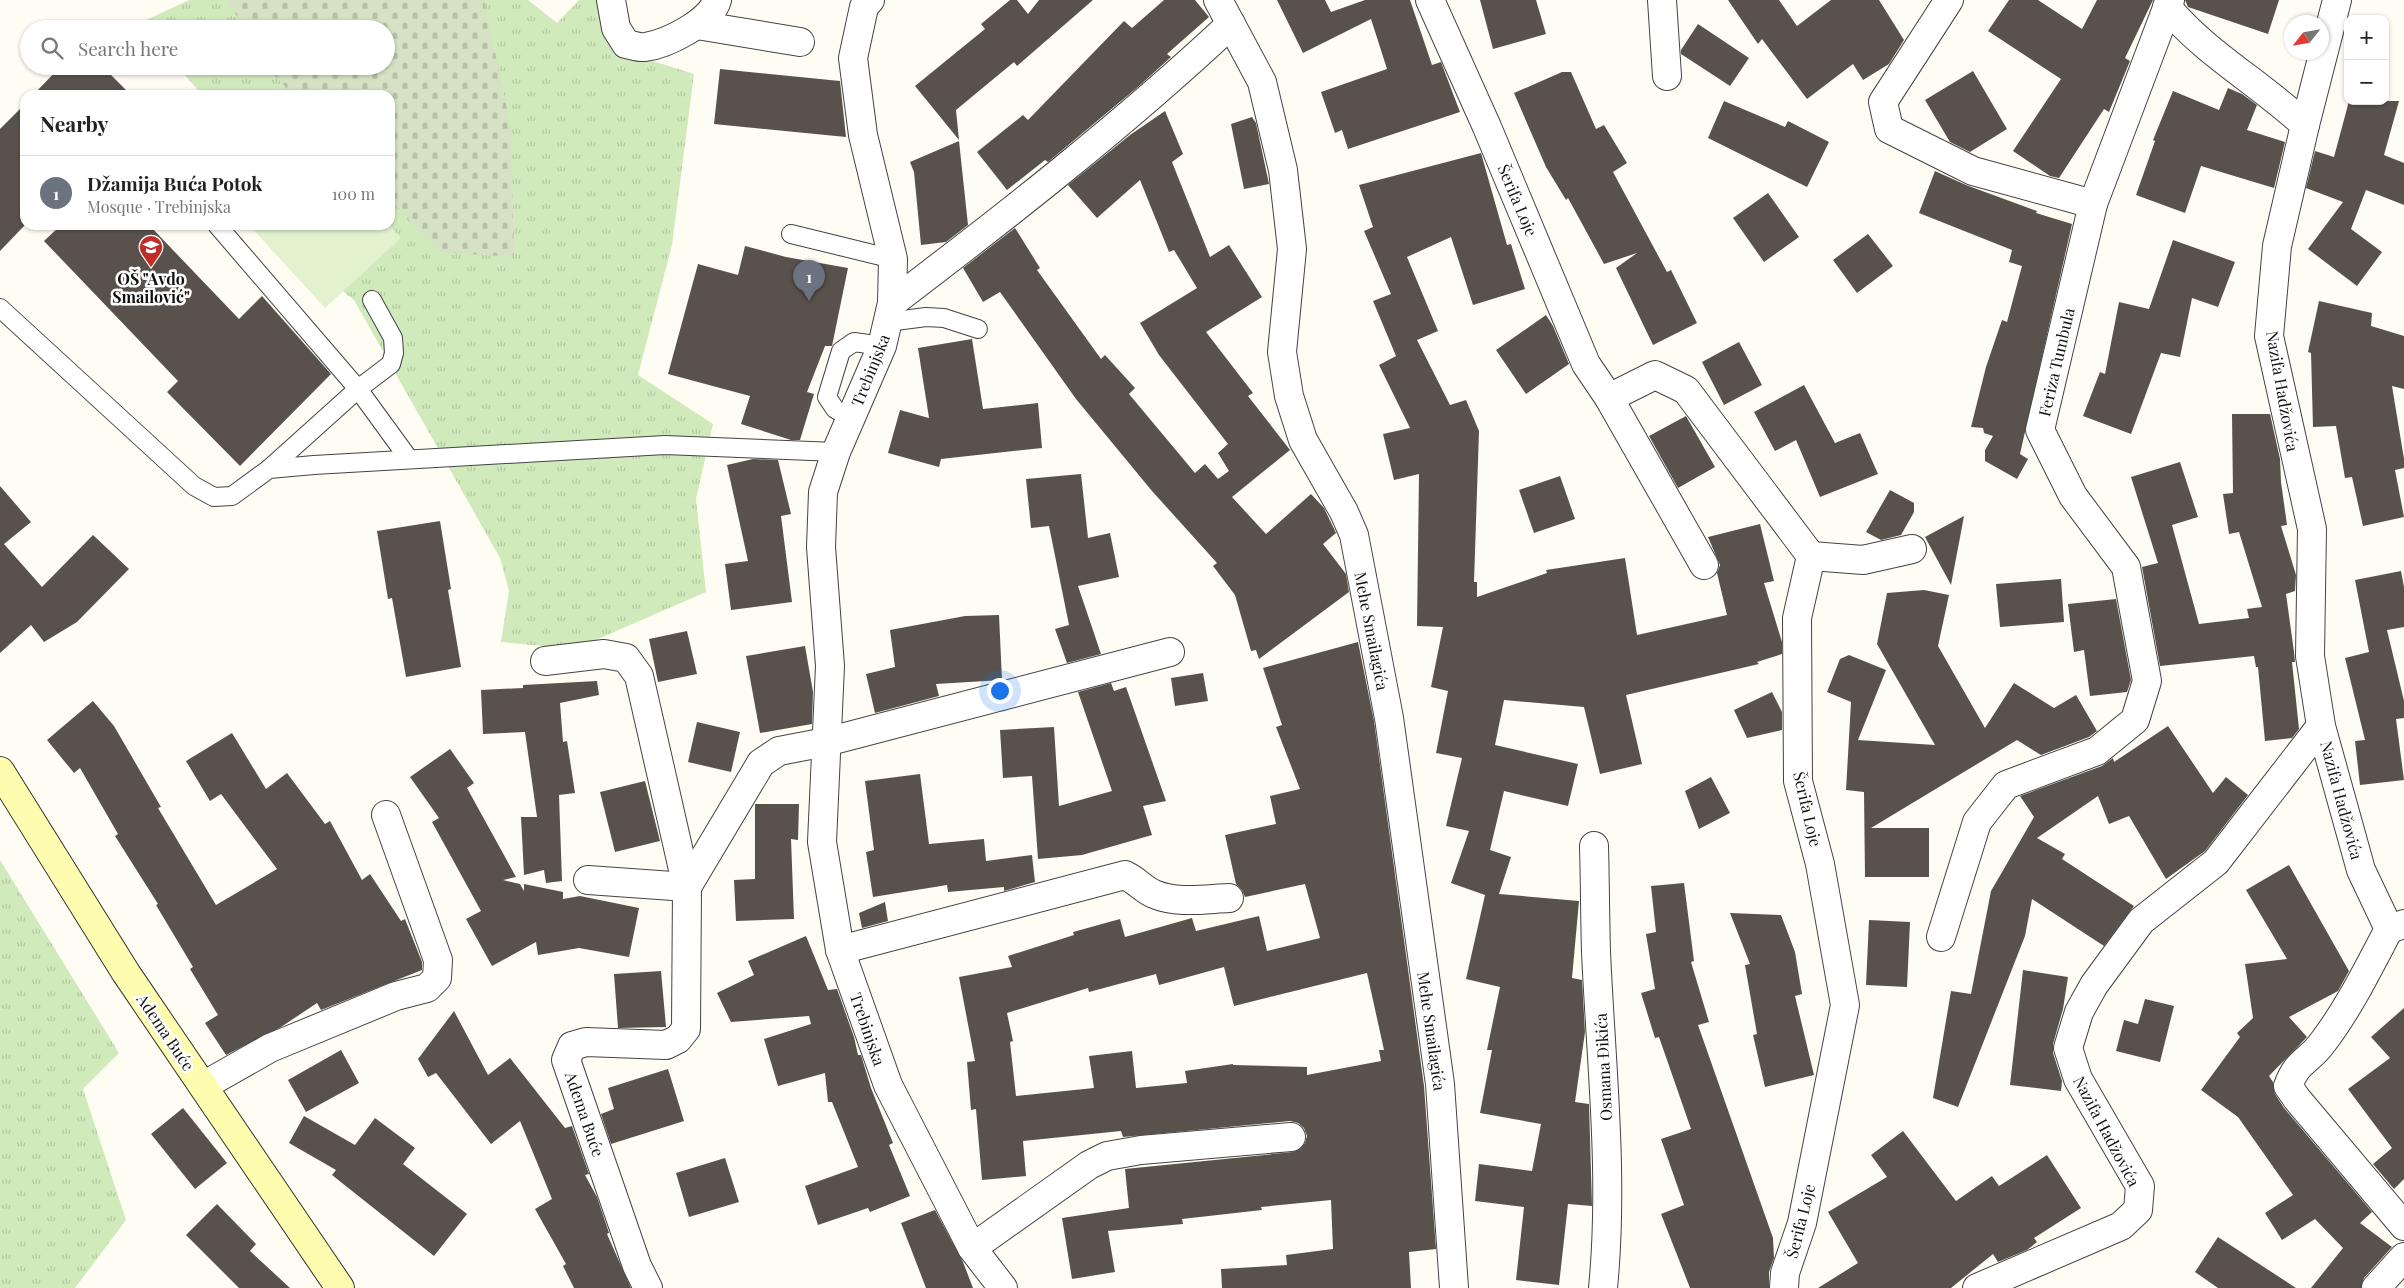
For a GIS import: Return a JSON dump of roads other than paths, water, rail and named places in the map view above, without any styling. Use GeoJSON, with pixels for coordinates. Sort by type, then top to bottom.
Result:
{"type":"FeatureCollection","features":[{"type":"Feature","properties":{"kind":"street"},"geometry":{"type":"LineString","coordinates":[[611,0],[616,28],[626,44],[645,47],[697,26],[714,10],[717,0]]}},
{"type":"Feature","properties":{"kind":"street","name":"Trebinjska"},"geometry":{"type":"LineString","coordinates":[[870,0],[864,7],[853,58],[863,135],[893,259],[887,324],[836,452],[823,492],[821,547],[830,666],[822,842],[840,950],[888,1085],[972,1248],[1003,1288]]}},
{"type":"Feature","properties":{"kind":"street","name":"Mehe Smailagića"},"geometry":{"type":"LineString","coordinates":[[1218,0],[1262,82],[1283,170],[1292,249],[1282,352],[1289,396],[1303,440],[1344,512],[1354,534],[1389,718],[1440,1084],[1454,1288]]}},
{"type":"Feature","properties":{"kind":"street","name":"Šerifa Loje"},"geometry":{"type":"LineString","coordinates":[[1430,0],[1487,127],[1586,364],[1609,398],[1704,565]]}},
{"type":"Feature","properties":{"kind":"street"},"geometry":{"type":"LineString","coordinates":[[1662,0],[1667,76]]}},
{"type":"Feature","properties":{"kind":"street"},"geometry":{"type":"LineString","coordinates":[[1949,0],[1883,102],[1889,129],[1973,171],[2093,204]]}},
{"type":"Feature","properties":{"kind":"street","name":"Nazifa Hadžovića"},"geometry":{"type":"LineString","coordinates":[[2337,0],[2277,246],[2270,336],[2312,528],[2310,656],[2321,726],[2361,870],[2396,926],[2322,1044],[2294,1070],[2288,1086],[2296,1100],[2404,1226]]}},
{"type":"Feature","properties":{"kind":"street"},"geometry":{"type":"LineString","coordinates":[[2169,3],[2187,30],[2285,106],[2305,125]]}},
{"type":"Feature","properties":{"kind":"street","name":"Feriza Tumbula"},"geometry":{"type":"LineString","coordinates":[[1941,937],[1977,822],[2006,785],[2097,750],[2135,720],[2147,681],[2126,567],[2073,496],[2040,430],[2093,204],[2169,3]]}},
{"type":"Feature","properties":{"kind":"street"},"geometry":{"type":"LineString","coordinates":[[887,324],[1025,203],[1180,72],[1231,24]]}},
{"type":"Feature","properties":{"kind":"street"},"geometry":{"type":"LineString","coordinates":[[697,26],[800,42]]}},
{"type":"Feature","properties":{"kind":"street"},"geometry":{"type":"LineString","coordinates":[[1609,398],[1655,375],[1686,390],[1810,556],[1863,560],[1912,549]]}},
{"type":"Feature","properties":{"kind":"street","name":"Šerifa Loje"},"geometry":{"type":"LineString","coordinates":[[1784,1288],[1785,1273],[1802,1223],[1845,1005],[1820,864],[1798,781],[1797,618],[1810,556]]}},
{"type":"Feature","properties":{"kind":"street"},"geometry":{"type":"LineString","coordinates":[[588,880],[687,887],[761,763],[779,751],[826,742],[1170,652]]}},
{"type":"Feature","properties":{"kind":"street","name":"Adema Buće"},"geometry":{"type":"LineString","coordinates":[[545,661],[604,654],[626,658],[639,676],[687,887],[686,1029],[678,1039],[666,1045],[586,1042],[572,1046],[566,1060],[637,1266],[648,1288]]}},
{"type":"Feature","properties":{"kind":"street","name":"Nazifa Hadžovića"},"geometry":{"type":"LineString","coordinates":[[1977,1288],[2121,1226],[2138,1210],[2140,1186],[2078,1079],[2068,1048],[2079,1012],[2094,985],[2141,921],[2216,862],[2321,726]]}},
{"type":"Feature","properties":{"kind":"street","name":"Adema Buće"},"geometry":{"type":"LineString","coordinates":[[0,771],[126,974],[340,1288]]}},
{"type":"Feature","properties":{"kind":"street"},"geometry":{"type":"LineString","coordinates":[[203,1086],[270,1048],[396,996],[427,988],[437,978],[438,960],[386,815]]}},
{"type":"Feature","properties":{"kind":"street","name":"Osmana Đikića"},"geometry":{"type":"LineString","coordinates":[[1594,846],[1596,952],[1605,1110],[1607,1245],[1603,1288]]}},
{"type":"Feature","properties":{"kind":"street"},"geometry":{"type":"LineString","coordinates":[[840,950],[1125,875],[1137,880],[1153,894],[1176,899],[1228,898]]}},
{"type":"Feature","properties":{"kind":"street"},"geometry":{"type":"LineString","coordinates":[[972,1248],[1089,1164],[1108,1156],[1141,1150],[1291,1137]]}},
{"type":"Feature","properties":{"kind":"street"},"geometry":{"type":"LineString","coordinates":[[2376,1288],[2404,1257]]}},
{"type":"Feature","properties":{"kind":"lane"},"geometry":{"type":"LineString","coordinates":[[221,230],[358,389],[409,459]]}},
{"type":"Feature","properties":{"kind":"lane"},"geometry":{"type":"LineString","coordinates":[[791,234],[893,259]]}},
{"type":"Feature","properties":{"kind":"lane"},"geometry":{"type":"LineString","coordinates":[[0,308],[194,486],[214,497],[232,496],[269,469],[358,389],[391,364],[394,353],[393,338],[372,300]]}},
{"type":"Feature","properties":{"kind":"lane"},"geometry":{"type":"LineString","coordinates":[[851,418],[835,409],[828,397],[841,351],[887,324],[926,317],[944,318],[978,329]]}},
{"type":"Feature","properties":{"kind":"lane"},"geometry":{"type":"LineString","coordinates":[[269,469],[409,459],[665,445],[836,452]]}},
{"type":"Feature","properties":{"kind":"place","name":"OŠ \"Avdo Smailović\""},"geometry":{"type":"Point","coordinates":[151,268]}},
{"type":"Feature","properties":{"kind":"place","name":"Džamija Buća Potok"},"geometry":{"type":"Point","coordinates":[809,301]}}]}
